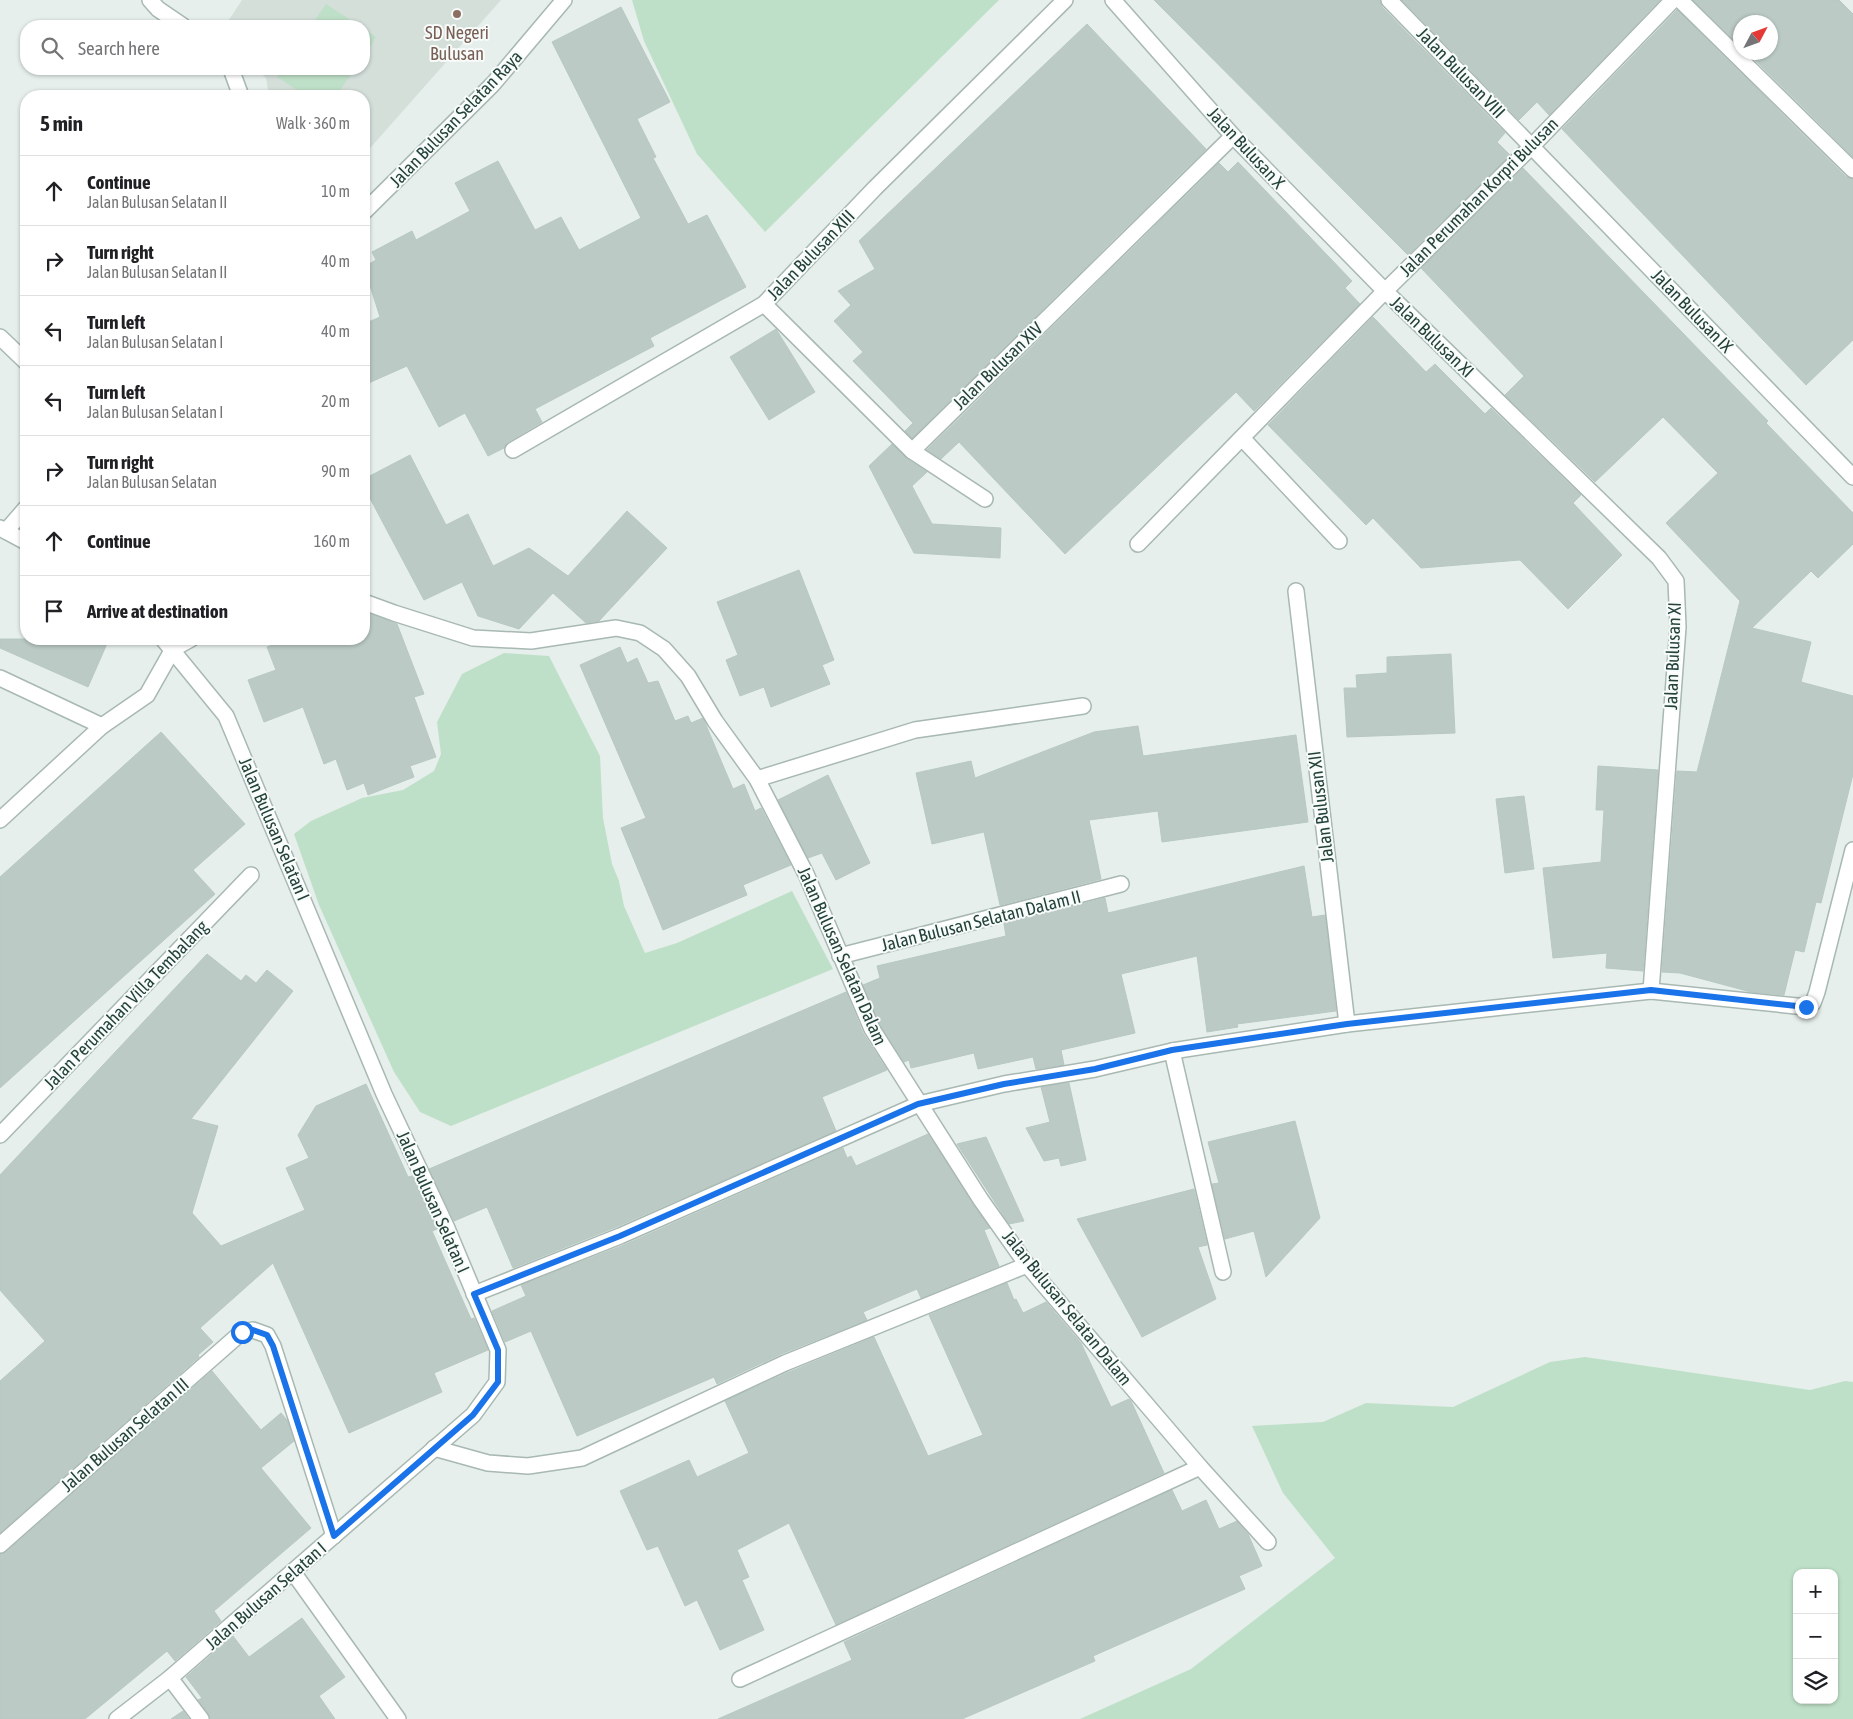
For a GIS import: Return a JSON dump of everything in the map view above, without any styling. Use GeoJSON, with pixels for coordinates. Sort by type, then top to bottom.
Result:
{"type":"FeatureCollection","features":[{"type":"Feature","properties":{"kind":"street"},"geometry":{"type":"LineString","coordinates":[[150,0],[158,9],[174,20]]}},
{"type":"Feature","properties":{"kind":"street","name":"Jalan Bulusan Selatan Raya"},"geometry":{"type":"LineString","coordinates":[[370,206],[493,84],[564,0]]}},
{"type":"Feature","properties":{"kind":"street","name":"Jalan Bulusan XIII"},"geometry":{"type":"LineString","coordinates":[[513,450],[764,304],[875,188],[1065,0]]}},
{"type":"Feature","properties":{"kind":"street","name":"Jalan Bulusan X"},"geometry":{"type":"LineString","coordinates":[[1113,0],[1233,136],[1385,291]]}},
{"type":"Feature","properties":{"kind":"street","name":"Jalan Bulusan VIII"},"geometry":{"type":"LineString","coordinates":[[1389,0],[1532,146]]}},
{"type":"Feature","properties":{"kind":"street","name":"Jalan Perumahan Korpri Bulusan"},"geometry":{"type":"LineString","coordinates":[[1138,544],[1385,291],[1532,146],[1672,0]]}},
{"type":"Feature","properties":{"kind":"street"},"geometry":{"type":"LineString","coordinates":[[1680,0],[1853,170]]}},
{"type":"Feature","properties":{"kind":"street"},"geometry":{"type":"LineString","coordinates":[[233,75],[239,90]]}},
{"type":"Feature","properties":{"kind":"street","name":"Jalan Bulusan XIV"},"geometry":{"type":"LineString","coordinates":[[912,450],[1233,136]]}},
{"type":"Feature","properties":{"kind":"street","name":"Jalan Bulusan IX"},"geometry":{"type":"LineString","coordinates":[[1532,146],[1853,477]]}},
{"type":"Feature","properties":{"kind":"street","name":"Jalan Bulusan XI"},"geometry":{"type":"LineString","coordinates":[[1385,291],[1659,558],[1676,581],[1678,627],[1651,990]]}},
{"type":"Feature","properties":{"kind":"street"},"geometry":{"type":"LineString","coordinates":[[764,304],[912,450],[985,499]]}},
{"type":"Feature","properties":{"kind":"street"},"geometry":{"type":"LineString","coordinates":[[0,337],[20,356]]}},
{"type":"Feature","properties":{"kind":"street"},"geometry":{"type":"LineString","coordinates":[[1242,438],[1339,541]]}},
{"type":"Feature","properties":{"kind":"street"},"geometry":{"type":"LineString","coordinates":[[20,513],[3,529],[20,539]]}},
{"type":"Feature","properties":{"kind":"street","name":"Jalan Bulusan XII"},"geometry":{"type":"LineString","coordinates":[[1296,591],[1347,1024]]}},
{"type":"Feature","properties":{"kind":"street","name":"Jalan Bulusan Selatan Dalam"},"geometry":{"type":"LineString","coordinates":[[370,604],[473,638],[531,641],[616,628],[640,633],[664,649],[688,676],[715,721],[757,779],[806,874],[872,1029],[918,1104],[981,1200],[1027,1265],[1200,1467],[1268,1542]]}},
{"type":"Feature","properties":{"kind":"street"},"geometry":{"type":"LineString","coordinates":[[0,820],[102,726],[146,695],[168,645]]}},
{"type":"Feature","properties":{"kind":"street","name":"Jalan Bulusan Selatan I"},"geometry":{"type":"LineString","coordinates":[[117,1719],[170,1678],[473,1415],[498,1382],[498,1350],[446,1226],[384,1094],[226,716],[169,645]]}},
{"type":"Feature","properties":{"kind":"street"},"geometry":{"type":"LineString","coordinates":[[0,678],[102,726]]}},
{"type":"Feature","properties":{"kind":"street"},"geometry":{"type":"LineString","coordinates":[[757,779],[915,730],[1083,706]]}},
{"type":"Feature","properties":{"kind":"street"},"geometry":{"type":"LineString","coordinates":[[474,1294],[620,1236],[918,1104],[1004,1084],[1095,1069],[1172,1050],[1347,1024],[1651,990],[1806,1007],[1813,1003],[1853,850]]}},
{"type":"Feature","properties":{"kind":"street","name":"Jalan Perumahan Villa Tembalang"},"geometry":{"type":"LineString","coordinates":[[0,1136],[251,875]]}},
{"type":"Feature","properties":{"kind":"street","name":"Jalan Bulusan Selatan Dalam II"},"geometry":{"type":"LineString","coordinates":[[840,956],[1121,884]]}},
{"type":"Feature","properties":{"kind":"street"},"geometry":{"type":"LineString","coordinates":[[1172,1050],[1223,1272]]}},
{"type":"Feature","properties":{"kind":"street"},"geometry":{"type":"LineString","coordinates":[[434,1448],[488,1463],[528,1466],[582,1458],[785,1363],[1027,1265]]}},
{"type":"Feature","properties":{"kind":"street","name":"Jalan Bulusan Selatan III"},"geometry":{"type":"LineString","coordinates":[[0,1545],[242,1332],[253,1330],[267,1335],[273,1346],[334,1536]]}},
{"type":"Feature","properties":{"kind":"street"},"geometry":{"type":"LineString","coordinates":[[740,1679],[1200,1467]]}},
{"type":"Feature","properties":{"kind":"street"},"geometry":{"type":"LineString","coordinates":[[293,1572],[398,1719]]}},
{"type":"Feature","properties":{"kind":"street"},"geometry":{"type":"LineString","coordinates":[[170,1678],[201,1719]]}},
{"type":"Feature","properties":{"kind":"shaded area"},"geometry":{"type":"Polygon","coordinates":[[[242,0],[501,0],[370,148],[370,90],[268,90],[266,78],[263,75],[370,75],[370,20],[229,20],[242,0]]]}},
{"type":"Feature","properties":{"kind":"green space"},"geometry":{"type":"Polygon","coordinates":[[[632,0],[999,0],[765,232],[697,154],[644,41],[632,0]]]}},
{"type":"Feature","properties":{"kind":"green space"},"geometry":{"type":"Polygon","coordinates":[[[326,4],[351,20],[315,20],[326,4]]]}},
{"type":"Feature","properties":{"kind":"green space"},"geometry":{"type":"Polygon","coordinates":[[[370,33],[376,37],[370,46],[370,33]]]}},
{"type":"Feature","properties":{"kind":"green space"},"geometry":{"type":"Polygon","coordinates":[[[278,75],[351,75],[340,90],[297,90],[277,77],[278,75]]]}},
{"type":"Feature","properties":{"kind":"green space"},"geometry":{"type":"Polygon","coordinates":[[[504,653],[549,656],[600,756],[603,818],[612,864],[619,881],[624,906],[645,953],[677,943],[792,891],[833,969],[451,1126],[420,1112],[394,1072],[319,905],[294,834],[311,821],[362,798],[403,790],[434,771],[441,754],[437,722],[462,674],[504,653]]]}},
{"type":"Feature","properties":{"kind":"green space"},"geometry":{"type":"Polygon","coordinates":[[[1585,1357],[1810,1390],[1845,1381],[1853,1382],[1853,1719],[1080,1719],[1191,1669],[1335,1558],[1283,1493],[1252,1426],[1323,1422],[1366,1403],[1453,1407],[1550,1362],[1585,1357]]]}},
{"type":"Feature","properties":{"kind":"building"},"geometry":{"type":"Polygon","coordinates":[[[1154,0],[1380,0],[1382,7],[1505,133],[1497,142],[1510,155],[1408,255],[1154,0]]]}},
{"type":"Feature","properties":{"kind":"building"},"geometry":{"type":"Polygon","coordinates":[[[1402,0],[1660,0],[1549,115],[1537,102],[1519,120],[1402,0]]]}},
{"type":"Feature","properties":{"kind":"building"},"geometry":{"type":"Polygon","coordinates":[[[1693,0],[1839,0],[1853,14],[1853,157],[1755,60],[1778,60],[1778,15],[1733,15],[1733,39],[1693,0]]]}},
{"type":"Feature","properties":{"kind":"building"},"geometry":{"type":"Polygon","coordinates":[[[621,7],[670,102],[637,119],[656,157],[653,158],[688,224],[707,215],[746,287],[650,338],[654,346],[535,409],[542,422],[508,442],[504,448],[488,456],[465,413],[439,427],[407,366],[370,382],[370,321],[380,317],[370,286],[370,264],[376,260],[372,252],[412,231],[416,240],[470,211],[455,183],[498,161],[535,230],[561,217],[579,250],[641,218],[552,42],[621,7]]]}},
{"type":"Feature","properties":{"kind":"building"},"geometry":{"type":"Polygon","coordinates":[[[1677,10],[1846,177],[1853,179],[1853,340],[1806,385],[1562,129],[1677,10]]]}},
{"type":"Feature","properties":{"kind":"building"},"geometry":{"type":"Polygon","coordinates":[[[1087,24],[1206,149],[912,438],[905,431],[913,423],[853,361],[863,352],[834,321],[851,305],[838,291],[875,269],[859,241],[1087,24]]]}},
{"type":"Feature","properties":{"kind":"building"},"geometry":{"type":"Polygon","coordinates":[[[1238,162],[1352,281],[1345,288],[1360,304],[1254,411],[1236,392],[1065,554],[959,442],[941,459],[927,450],[1219,163],[1228,172],[1238,162]]]}},
{"type":"Feature","properties":{"kind":"building"},"geometry":{"type":"Polygon","coordinates":[[[1523,168],[1768,421],[1766,423],[1853,513],[1853,544],[1818,578],[1811,571],[1752,628],[1811,642],[1801,682],[1853,696],[1853,774],[1821,903],[1816,902],[1804,952],[1795,950],[1784,995],[1751,992],[1680,973],[1662,972],[1677,771],[1697,772],[1740,601],[1666,523],[1718,473],[1663,417],[1595,482],[1505,395],[1524,376],[1421,268],[1523,168]]]}},
{"type":"Feature","properties":{"kind":"building"},"geometry":{"type":"Polygon","coordinates":[[[1373,317],[1426,372],[1435,364],[1485,414],[1491,408],[1581,495],[1573,503],[1622,555],[1568,609],[1520,560],[1421,568],[1373,518],[1366,525],[1268,425],[1373,317]]]}},
{"type":"Feature","properties":{"kind":"building"},"geometry":{"type":"Polygon","coordinates":[[[776,329],[815,392],[769,420],[730,357],[776,329]]]}},
{"type":"Feature","properties":{"kind":"building"},"geometry":{"type":"Polygon","coordinates":[[[892,444],[907,459],[927,472],[912,486],[932,524],[1001,528],[1000,558],[914,553],[869,466],[892,444]]]}},
{"type":"Feature","properties":{"kind":"building"},"geometry":{"type":"Polygon","coordinates":[[[410,455],[446,525],[468,514],[493,566],[529,548],[568,576],[627,511],[667,548],[599,621],[586,623],[553,593],[519,629],[478,616],[462,582],[424,600],[370,498],[370,476],[410,455]]]}},
{"type":"Feature","properties":{"kind":"building"},"geometry":{"type":"Polygon","coordinates":[[[799,570],[834,660],[822,665],[830,684],[771,707],[764,687],[740,696],[726,660],[738,655],[717,602],[799,570]]]}},
{"type":"Feature","properties":{"kind":"building"},"geometry":{"type":"Polygon","coordinates":[[[370,614],[397,624],[424,694],[414,697],[436,757],[410,766],[414,777],[368,795],[364,783],[347,790],[336,759],[324,764],[303,707],[264,722],[248,680],[276,670],[267,647],[272,645],[370,645],[370,614]]]}},
{"type":"Feature","properties":{"kind":"building"},"geometry":{"type":"Polygon","coordinates":[[[0,639],[20,639],[20,645],[106,645],[88,687],[0,648],[0,639]]]}},
{"type":"Feature","properties":{"kind":"building"},"geometry":{"type":"Polygon","coordinates":[[[620,647],[627,663],[637,658],[648,683],[658,681],[675,721],[688,716],[691,723],[703,718],[733,789],[744,784],[755,811],[761,808],[791,865],[743,885],[747,895],[663,930],[621,828],[646,818],[580,665],[620,647]]]}},
{"type":"Feature","properties":{"kind":"building"},"geometry":{"type":"Polygon","coordinates":[[[1451,654],[1455,733],[1347,737],[1344,688],[1357,688],[1356,675],[1387,673],[1387,657],[1451,654]]]}},
{"type":"Feature","properties":{"kind":"building"},"geometry":{"type":"Polygon","coordinates":[[[1138,726],[1143,756],[1296,735],[1308,822],[1162,842],[1158,811],[1089,820],[1101,879],[1000,905],[984,832],[932,844],[916,773],[971,761],[975,778],[1094,732],[1138,726]]]}},
{"type":"Feature","properties":{"kind":"building"},"geometry":{"type":"Polygon","coordinates":[[[161,732],[245,824],[193,870],[215,894],[0,1088],[0,877],[161,732]]]}},
{"type":"Feature","properties":{"kind":"building"},"geometry":{"type":"Polygon","coordinates":[[[1598,766],[1658,770],[1643,971],[1606,968],[1607,953],[1553,958],[1543,868],[1601,862],[1604,810],[1596,810],[1598,766]]]}},
{"type":"Feature","properties":{"kind":"building"},"geometry":{"type":"Polygon","coordinates":[[[828,775],[870,863],[836,880],[822,853],[808,858],[778,800],[828,775]]]}},
{"type":"Feature","properties":{"kind":"building"},"geometry":{"type":"Polygon","coordinates":[[[1524,796],[1534,869],[1505,873],[1496,799],[1524,796]]]}},
{"type":"Feature","properties":{"kind":"building"},"geometry":{"type":"Polygon","coordinates":[[[1304,866],[1312,917],[1325,915],[1336,1011],[1237,1024],[1238,1027],[1207,1032],[1197,956],[1121,974],[1135,1033],[1061,1050],[1064,1065],[1036,1069],[1033,1057],[978,1069],[974,1053],[911,1068],[909,1060],[904,1062],[880,1025],[863,985],[880,978],[877,966],[1006,936],[1004,924],[1105,898],[1108,913],[1304,866]]]}},
{"type":"Feature","properties":{"kind":"building"},"geometry":{"type":"Polygon","coordinates":[[[207,954],[241,981],[246,975],[256,983],[267,970],[293,991],[191,1119],[218,1126],[192,1213],[221,1246],[305,1210],[286,1168],[309,1158],[298,1135],[316,1106],[366,1084],[408,1177],[412,1176],[437,1229],[432,1231],[471,1319],[474,1318],[488,1350],[434,1373],[442,1392],[349,1433],[273,1263],[200,1328],[213,1342],[198,1355],[199,1357],[0,1533],[0,1381],[45,1341],[0,1290],[0,1175],[207,954]]]}},
{"type":"Feature","properties":{"kind":"building"},"geometry":{"type":"Polygon","coordinates":[[[846,992],[863,1033],[887,1070],[822,1097],[836,1131],[616,1227],[513,1268],[487,1207],[454,1221],[429,1169],[846,992]]]}},
{"type":"Feature","properties":{"kind":"building"},"geometry":{"type":"Polygon","coordinates":[[[1069,1083],[1086,1160],[1061,1166],[1059,1158],[1044,1161],[1026,1128],[1050,1122],[1041,1087],[1069,1083]]]}},
{"type":"Feature","properties":{"kind":"building"},"geometry":{"type":"Polygon","coordinates":[[[1295,1121],[1320,1218],[1266,1277],[1254,1231],[1225,1239],[1212,1184],[1219,1183],[1208,1142],[1295,1121]]]}},
{"type":"Feature","properties":{"kind":"building"},"geometry":{"type":"Polygon","coordinates":[[[928,1134],[990,1228],[984,1230],[999,1266],[921,1298],[917,1289],[863,1312],[867,1320],[781,1354],[717,1384],[714,1377],[577,1436],[531,1331],[505,1342],[492,1311],[526,1296],[521,1285],[624,1245],[843,1148],[847,1158],[851,1156],[856,1166],[928,1134]]]}},
{"type":"Feature","properties":{"kind":"building"},"geometry":{"type":"Polygon","coordinates":[[[986,1137],[1024,1221],[1009,1224],[957,1144],[986,1137]]]}},
{"type":"Feature","properties":{"kind":"building"},"geometry":{"type":"Polygon","coordinates":[[[1194,1189],[1207,1245],[1198,1247],[1216,1299],[1142,1337],[1077,1219],[1194,1189]]]}},
{"type":"Feature","properties":{"kind":"building"},"geometry":{"type":"Polygon","coordinates":[[[1007,1283],[1014,1300],[1016,1299],[1023,1313],[1046,1302],[1081,1343],[1111,1407],[1129,1399],[1131,1401],[1164,1473],[836,1625],[789,1523],[737,1550],[749,1577],[742,1580],[764,1630],[720,1650],[697,1600],[685,1606],[658,1546],[647,1550],[620,1491],[689,1460],[697,1477],[749,1453],[725,1401],[874,1337],[928,1456],[983,1435],[929,1315],[1007,1283]]]}},
{"type":"Feature","properties":{"kind":"building"},"geometry":{"type":"Polygon","coordinates":[[[212,1371],[261,1430],[281,1413],[287,1420],[294,1441],[261,1468],[311,1528],[214,1611],[221,1621],[175,1661],[167,1651],[85,1719],[0,1719],[0,1554],[6,1552],[212,1371]]]}},
{"type":"Feature","properties":{"kind":"building"},"geometry":{"type":"Polygon","coordinates":[[[1172,1490],[1182,1511],[1206,1500],[1219,1529],[1237,1521],[1248,1534],[1262,1566],[1239,1576],[1245,1589],[1093,1656],[1095,1661],[962,1719],[718,1719],[852,1660],[844,1642],[1172,1490]]]}},
{"type":"Feature","properties":{"kind":"building"},"geometry":{"type":"Polygon","coordinates":[[[302,1618],[345,1677],[319,1696],[335,1719],[210,1719],[208,1713],[198,1700],[202,1698],[186,1677],[233,1636],[249,1657],[302,1618]]]}},
{"type":"Feature","properties":{"kind":"building"},"geometry":{"type":"Polygon","coordinates":[[[183,1711],[189,1719],[171,1719],[183,1711]]]}},
{"type":"Feature","properties":{"kind":"place","name":"SD Negeri Bulusan"},"geometry":{"type":"Point","coordinates":[457,14]}},
{"type":"Feature","properties":{"kind":"route"},"geometry":{"type":"LineString","coordinates":[[242,1332],[253,1330],[267,1335],[273,1346],[334,1536],[473,1415],[498,1382],[498,1350],[474,1294],[620,1236],[918,1104],[1004,1084],[1095,1069],[1172,1050],[1347,1024],[1651,990],[1806,1007]]}}]}
